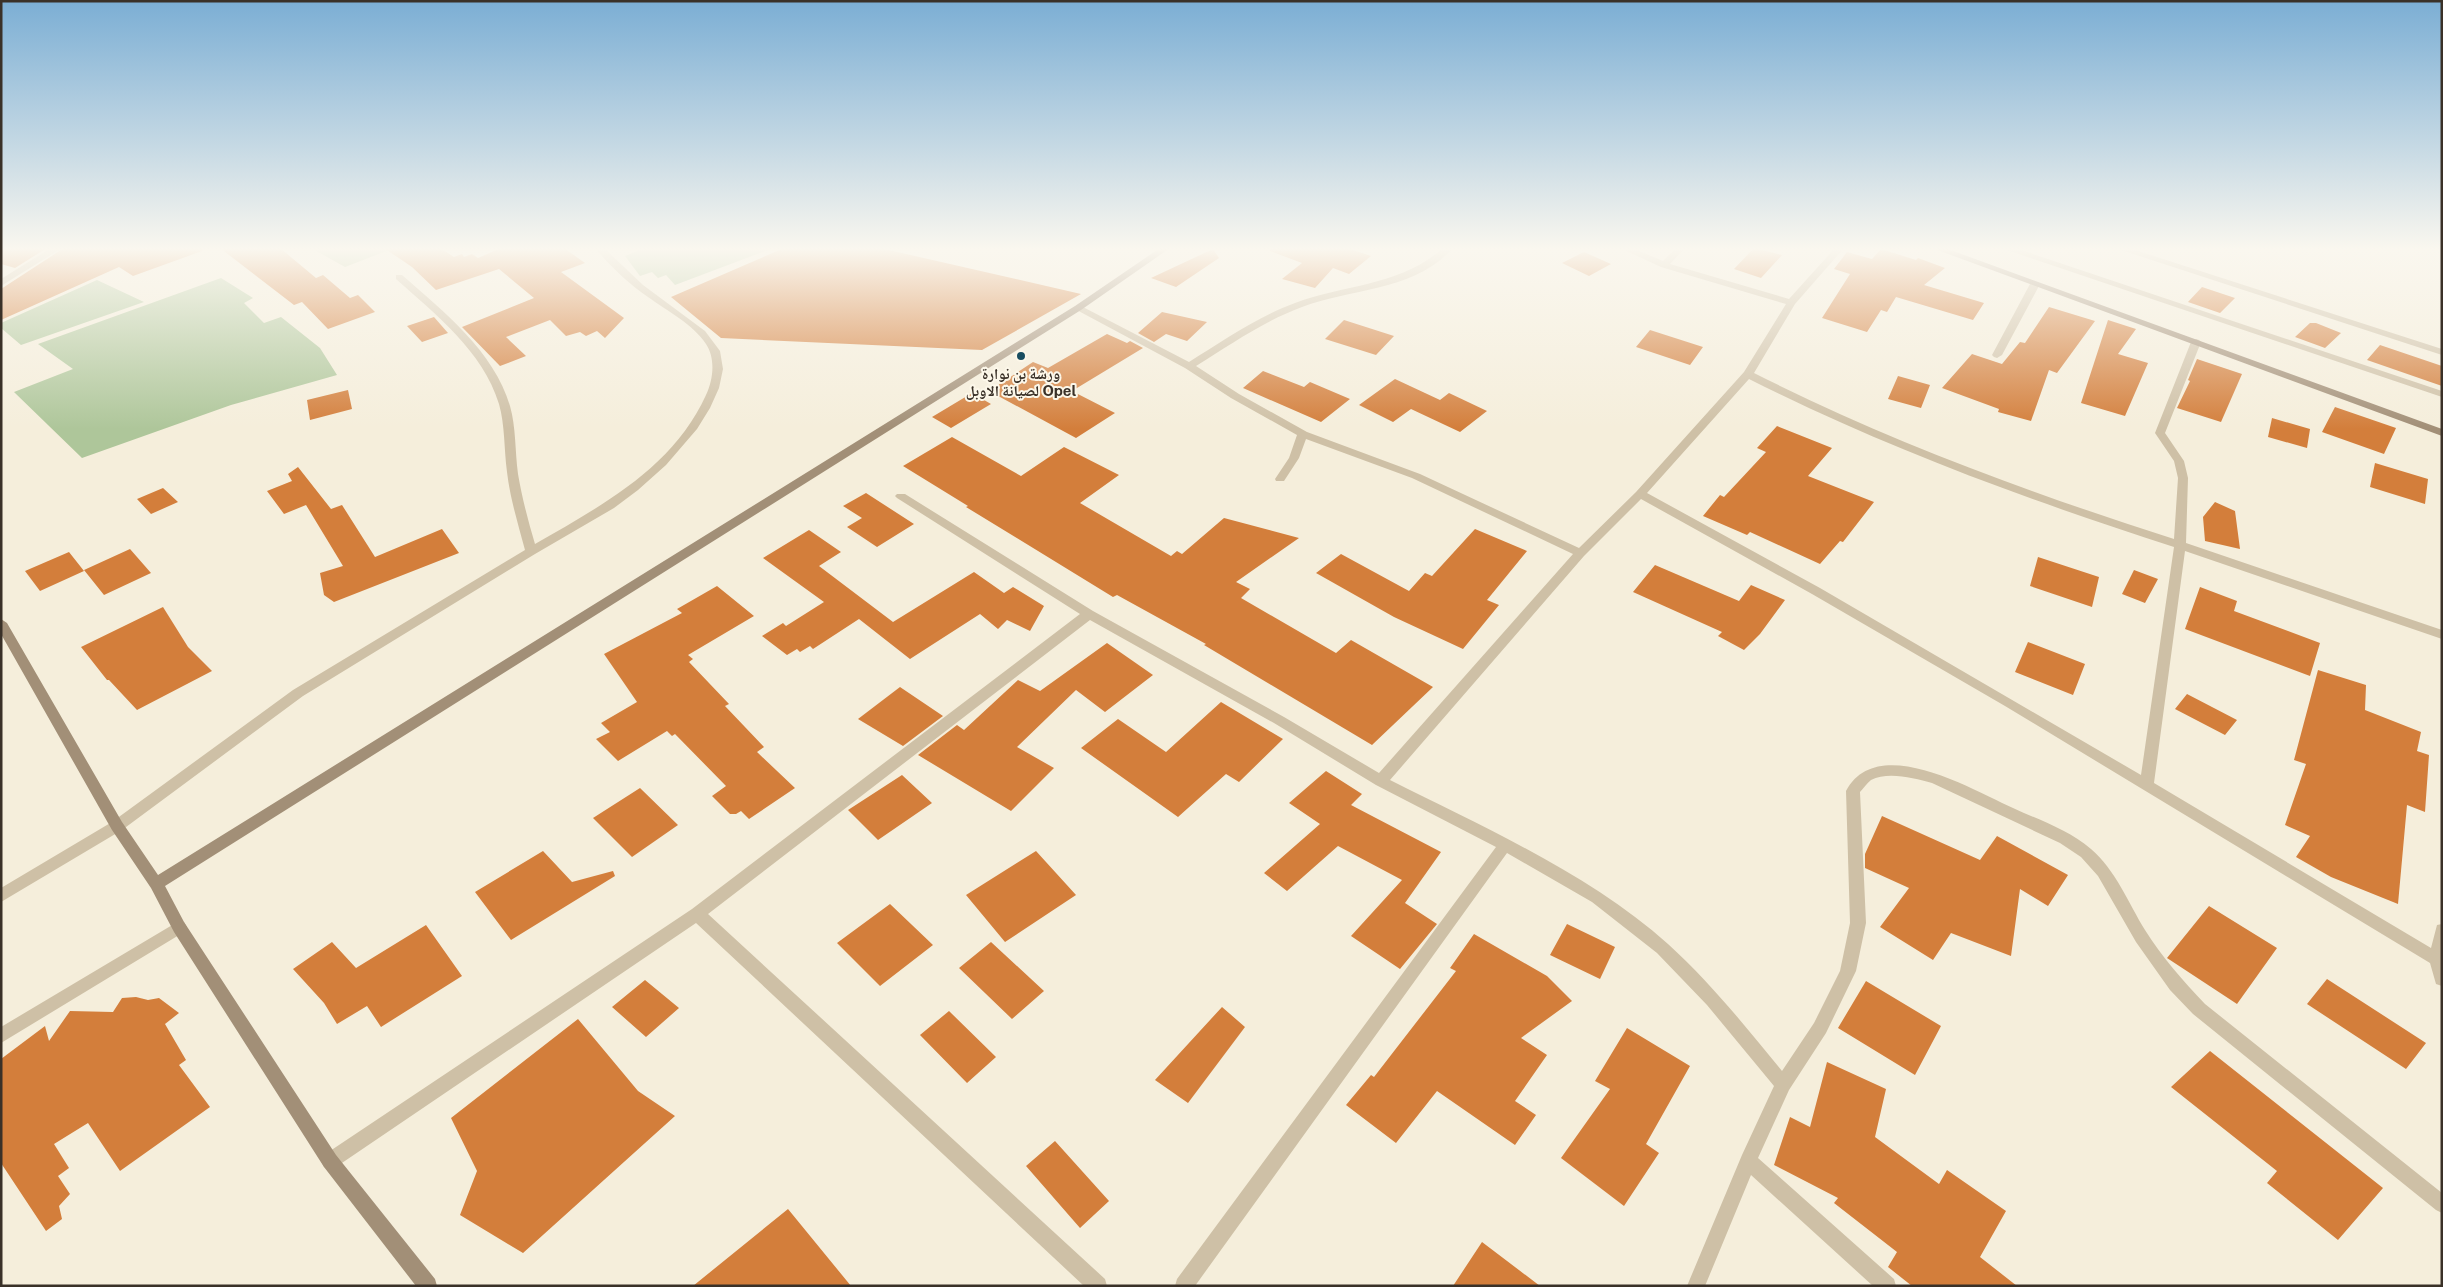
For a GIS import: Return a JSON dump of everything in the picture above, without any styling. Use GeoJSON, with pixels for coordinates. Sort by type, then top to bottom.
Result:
{"type":"FeatureCollection","features":[{"type":"Feature","properties":{"kind":"street"},"geometry":{"type":"LineString","coordinates":[[432,308],[454,328],[491,374],[503,399],[515,492],[530,551]]}},
{"type":"Feature","properties":{"kind":"street"},"geometry":{"type":"LineString","coordinates":[[1,896],[117,826],[298,693],[530,551],[605,508],[634,488],[658,466],[690,430],[706,406],[715,386],[717,363],[714,350],[705,336],[668,308]]}},
{"type":"Feature","properties":{"kind":"street"},"geometry":{"type":"LineString","coordinates":[[1078,308],[1189,366],[1235,396],[1303,434],[1416,476],[1580,553]]}},
{"type":"Feature","properties":{"kind":"street"},"geometry":{"type":"LineString","coordinates":[[156,884],[1078,308]]}},
{"type":"Feature","properties":{"kind":"street"},"geometry":{"type":"LineString","coordinates":[[1189,366],[1260,324],[1292,308]]}},
{"type":"Feature","properties":{"kind":"street"},"geometry":{"type":"LineString","coordinates":[[1381,781],[1580,553],[1640,494],[1748,374],[1788,308]]}},
{"type":"Feature","properties":{"kind":"street"},"geometry":{"type":"LineString","coordinates":[[1996,355],[2022,308]]}},
{"type":"Feature","properties":{"kind":"street"},"geometry":{"type":"LineString","coordinates":[[2102,308],[2442,432]]}},
{"type":"Feature","properties":{"kind":"street"},"geometry":{"type":"LineString","coordinates":[[2185,308],[2442,394]]}},
{"type":"Feature","properties":{"kind":"street"},"geometry":{"type":"LineString","coordinates":[[2306,308],[2442,352]]}},
{"type":"Feature","properties":{"kind":"street"},"geometry":{"type":"LineString","coordinates":[[2147,783],[2180,545],[2182,470],[2160,434],[2196,342]]}},
{"type":"Feature","properties":{"kind":"street"},"geometry":{"type":"LineString","coordinates":[[1748,374],[1812,407],[1899,445],[2001,485],[2442,635]]}},
{"type":"Feature","properties":{"kind":"street"},"geometry":{"type":"LineString","coordinates":[[1280,480],[1294,458],[1303,434]]}},
{"type":"Feature","properties":{"kind":"street"},"geometry":{"type":"LineString","coordinates":[[1640,494],[1816,591],[2147,783],[2440,960]]}},
{"type":"Feature","properties":{"kind":"street"},"geometry":{"type":"LineString","coordinates":[[901,496],[1089,614],[1279,720],[1381,781],[1505,845],[1597,898],[1662,948],[1712,1000],[1783,1084]]}},
{"type":"Feature","properties":{"kind":"street"},"geometry":{"type":"LineString","coordinates":[[330,1161],[697,914],[1089,614]]}},
{"type":"Feature","properties":{"kind":"street"},"geometry":{"type":"LineString","coordinates":[[1,623],[117,826],[156,884],[179,928],[330,1161],[428,1286]]}},
{"type":"Feature","properties":{"kind":"street"},"geometry":{"type":"LineString","coordinates":[[1696,1286],[1748,1161],[1783,1084],[1820,1028],[1848,971],[1858,923],[1853,790],[1865,777],[1882,771],[1911,772],[1935,778],[2066,839],[2086,854],[2103,872],[2153,953],[2176,985],[2199,1009],[2442,1204]]}},
{"type":"Feature","properties":{"kind":"street"},"geometry":{"type":"LineString","coordinates":[[1184,1286],[1505,845]]}},
{"type":"Feature","properties":{"kind":"street"},"geometry":{"type":"LineString","coordinates":[[697,914],[1098,1286]]}},
{"type":"Feature","properties":{"kind":"street"},"geometry":{"type":"LineString","coordinates":[[1,1036],[179,928]]}},
{"type":"Feature","properties":{"kind":"street"},"geometry":{"type":"LineString","coordinates":[[2442,930],[2440,960],[2442,978]]}},
{"type":"Feature","properties":{"kind":"street"},"geometry":{"type":"LineString","coordinates":[[1748,1161],[1887,1286]]}},
{"type":"Feature","properties":{"kind":"green space"},"geometry":{"type":"Polygon","coordinates":[[[34,308],[127,308],[21,345],[1,328],[1,323],[34,308]]]}},
{"type":"Feature","properties":{"kind":"green space"},"geometry":{"type":"Polygon","coordinates":[[[138,308],[249,308],[264,323],[281,317],[320,348],[337,375],[231,405],[82,458],[14,392],[73,369],[38,344],[138,308]]]}},
{"type":"Feature","properties":{"kind":"building"},"geometry":{"type":"Polygon","coordinates":[[[1,308],[28,308],[1,320],[1,308]]]}},
{"type":"Feature","properties":{"kind":"building"},"geometry":{"type":"Polygon","coordinates":[[[308,308],[371,308],[375,312],[328,329],[308,308]]]}},
{"type":"Feature","properties":{"kind":"building"},"geometry":{"type":"Polygon","coordinates":[[[509,308],[610,308],[624,318],[605,338],[597,331],[586,336],[580,332],[566,336],[550,320],[506,337],[526,356],[500,366],[462,327],[509,308]]]}},
{"type":"Feature","properties":{"kind":"building"},"geometry":{"type":"Polygon","coordinates":[[[684,308],[1056,308],[982,350],[721,338],[684,308]]]}},
{"type":"Feature","properties":{"kind":"building"},"geometry":{"type":"Polygon","coordinates":[[[1828,308],[1889,308],[1887,312],[1881,310],[1867,332],[1822,318],[1828,308]]]}},
{"type":"Feature","properties":{"kind":"building"},"geometry":{"type":"Polygon","coordinates":[[[1933,308],[1981,308],[1973,320],[1933,308]]]}},
{"type":"Feature","properties":{"kind":"building"},"geometry":{"type":"Polygon","coordinates":[[[2048,308],[2095,321],[2057,373],[2049,370],[2031,421],[1998,412],[1999,409],[1942,388],[1972,354],[2002,364],[2020,342],[2025,343],[2048,308]]]}},
{"type":"Feature","properties":{"kind":"building"},"geometry":{"type":"Polygon","coordinates":[[[2206,308],[2225,308],[2220,313],[2206,308]]]}},
{"type":"Feature","properties":{"kind":"building"},"geometry":{"type":"Polygon","coordinates":[[[1162,312],[1207,322],[1187,341],[1166,334],[1154,342],[1138,333],[1162,312]]]}},
{"type":"Feature","properties":{"kind":"building"},"geometry":{"type":"Polygon","coordinates":[[[434,317],[448,333],[422,342],[407,326],[434,317]]]}},
{"type":"Feature","properties":{"kind":"building"},"geometry":{"type":"Polygon","coordinates":[[[1344,320],[1394,336],[1376,355],[1325,339],[1344,320]]]}},
{"type":"Feature","properties":{"kind":"building"},"geometry":{"type":"Polygon","coordinates":[[[2108,320],[2136,329],[2118,354],[2148,363],[2125,416],[2081,403],[2108,320]]]}},
{"type":"Feature","properties":{"kind":"building"},"geometry":{"type":"Polygon","coordinates":[[[2310,323],[2316,323],[2341,333],[2325,348],[2295,337],[2310,323]]]}},
{"type":"Feature","properties":{"kind":"building"},"geometry":{"type":"Polygon","coordinates":[[[1650,330],[1703,347],[1690,365],[1636,347],[1650,330]]]}},
{"type":"Feature","properties":{"kind":"building"},"geometry":{"type":"Polygon","coordinates":[[[1107,334],[1127,343],[1130,341],[1143,348],[1072,391],[1115,413],[1076,438],[989,391],[1033,362],[1048,368],[1107,334]]]}},
{"type":"Feature","properties":{"kind":"building"},"geometry":{"type":"Polygon","coordinates":[[[2380,345],[2442,366],[2442,386],[2367,360],[2380,345]]]}},
{"type":"Feature","properties":{"kind":"building"},"geometry":{"type":"Polygon","coordinates":[[[2197,359],[2242,374],[2221,422],[2177,408],[2190,381],[2188,380],[2197,359]]]}},
{"type":"Feature","properties":{"kind":"building"},"geometry":{"type":"Polygon","coordinates":[[[1263,371],[1304,387],[1310,382],[1350,399],[1321,422],[1243,388],[1263,371]]]}},
{"type":"Feature","properties":{"kind":"building"},"geometry":{"type":"Polygon","coordinates":[[[1898,376],[1930,385],[1921,408],[1888,399],[1898,376]]]}},
{"type":"Feature","properties":{"kind":"building"},"geometry":{"type":"Polygon","coordinates":[[[1395,379],[1440,400],[1449,393],[1487,411],[1460,432],[1411,409],[1393,422],[1359,405],[1395,379]]]}},
{"type":"Feature","properties":{"kind":"building"},"geometry":{"type":"Polygon","coordinates":[[[348,390],[352,409],[310,420],[307,400],[348,390]]]}},
{"type":"Feature","properties":{"kind":"building"},"geometry":{"type":"Polygon","coordinates":[[[972,393],[991,404],[951,428],[932,417],[972,393]]]}},
{"type":"Feature","properties":{"kind":"building"},"geometry":{"type":"Polygon","coordinates":[[[2335,407],[2396,428],[2384,454],[2322,432],[2335,407]]]}},
{"type":"Feature","properties":{"kind":"building"},"geometry":{"type":"Polygon","coordinates":[[[2272,418],[2310,429],[2307,448],[2268,437],[2272,418]]]}},
{"type":"Feature","properties":{"kind":"building"},"geometry":{"type":"Polygon","coordinates":[[[1777,426],[1832,448],[1808,476],[1874,502],[1843,542],[1840,541],[1820,564],[1750,532],[1747,535],[1703,516],[1720,495],[1724,497],[1766,452],[1757,448],[1777,426]]]}},
{"type":"Feature","properties":{"kind":"building"},"geometry":{"type":"Polygon","coordinates":[[[952,437],[1021,476],[1064,447],[1119,475],[1080,503],[1171,556],[1177,551],[1182,554],[1224,518],[1299,538],[1236,582],[1250,589],[1241,598],[1336,653],[1351,640],[1433,687],[1372,745],[1204,645],[1206,644],[1117,595],[1113,597],[903,466],[952,437]]]}},
{"type":"Feature","properties":{"kind":"building"},"geometry":{"type":"Polygon","coordinates":[[[2375,463],[2428,479],[2425,504],[2370,487],[2375,463]]]}},
{"type":"Feature","properties":{"kind":"building"},"geometry":{"type":"Polygon","coordinates":[[[298,467],[331,509],[342,505],[375,557],[442,529],[459,553],[334,602],[324,595],[320,573],[343,566],[306,505],[284,514],[267,491],[292,481],[288,474],[298,467]]]}},
{"type":"Feature","properties":{"kind":"building"},"geometry":{"type":"Polygon","coordinates":[[[163,488],[178,502],[151,514],[137,499],[163,488]]]}},
{"type":"Feature","properties":{"kind":"building"},"geometry":{"type":"Polygon","coordinates":[[[866,493],[914,524],[877,547],[847,527],[862,518],[843,506],[866,493]]]}},
{"type":"Feature","properties":{"kind":"building"},"geometry":{"type":"Polygon","coordinates":[[[2215,502],[2235,511],[2240,549],[2205,541],[2203,517],[2215,502]]]}},
{"type":"Feature","properties":{"kind":"building"},"geometry":{"type":"Polygon","coordinates":[[[1475,529],[1527,551],[1487,600],[1499,605],[1463,649],[1394,617],[1316,573],[1341,554],[1409,591],[1425,573],[1432,576],[1475,529]]]}},
{"type":"Feature","properties":{"kind":"building"},"geometry":{"type":"Polygon","coordinates":[[[809,530],[841,552],[819,566],[893,622],[974,572],[1004,593],[1013,587],[1044,606],[1030,631],[1007,620],[998,629],[980,614],[910,659],[859,619],[813,649],[810,646],[800,652],[797,649],[787,655],[762,636],[783,623],[786,626],[824,602],[763,558],[809,530]]]}},
{"type":"Feature","properties":{"kind":"building"},"geometry":{"type":"Polygon","coordinates":[[[130,549],[151,573],[104,595],[84,570],[130,549]]]}},
{"type":"Feature","properties":{"kind":"building"},"geometry":{"type":"Polygon","coordinates":[[[69,552],[84,571],[40,591],[25,571],[69,552]]]}},
{"type":"Feature","properties":{"kind":"building"},"geometry":{"type":"Polygon","coordinates":[[[2038,557],[2099,577],[2092,607],[2030,586],[2038,557]]]}},
{"type":"Feature","properties":{"kind":"building"},"geometry":{"type":"Polygon","coordinates":[[[1655,565],[1739,601],[1751,585],[1785,600],[1760,634],[1744,650],[1718,636],[1722,632],[1633,592],[1655,565]]]}},
{"type":"Feature","properties":{"kind":"building"},"geometry":{"type":"Polygon","coordinates":[[[2134,570],[2158,579],[2145,603],[2122,594],[2134,570]]]}},
{"type":"Feature","properties":{"kind":"building"},"geometry":{"type":"Polygon","coordinates":[[[717,586],[754,616],[688,655],[693,659],[689,662],[729,704],[725,706],[764,747],[757,752],[795,788],[749,819],[741,811],[736,814],[730,814],[712,796],[726,786],[675,734],[672,736],[667,731],[618,761],[596,739],[610,732],[601,723],[637,702],[604,654],[682,613],[677,609],[717,586]]]}},
{"type":"Feature","properties":{"kind":"building"},"geometry":{"type":"Polygon","coordinates":[[[2200,587],[2237,601],[2234,611],[2320,643],[2310,676],[2185,629],[2200,587]]]}},
{"type":"Feature","properties":{"kind":"building"},"geometry":{"type":"Polygon","coordinates":[[[163,607],[188,647],[212,671],[137,710],[107,680],[81,647],[163,607]]]}},
{"type":"Feature","properties":{"kind":"building"},"geometry":{"type":"Polygon","coordinates":[[[2028,642],[2085,664],[2073,695],[2015,672],[2028,642]]]}},
{"type":"Feature","properties":{"kind":"building"},"geometry":{"type":"Polygon","coordinates":[[[1107,643],[1153,675],[1105,712],[1076,690],[1017,747],[1054,768],[1011,811],[918,755],[957,725],[964,730],[1018,680],[1040,691],[1107,643]]]}},
{"type":"Feature","properties":{"kind":"building"},"geometry":{"type":"Polygon","coordinates":[[[2318,670],[2366,685],[2365,710],[2421,732],[2417,751],[2429,755],[2425,812],[2407,805],[2398,904],[2331,877],[2296,857],[2310,836],[2285,825],[2306,764],[2294,760],[2318,670]]]}},
{"type":"Feature","properties":{"kind":"building"},"geometry":{"type":"Polygon","coordinates":[[[900,687],[943,716],[903,746],[858,719],[900,687]]]}},
{"type":"Feature","properties":{"kind":"building"},"geometry":{"type":"Polygon","coordinates":[[[2187,694],[2237,720],[2225,735],[2175,709],[2187,694]]]}},
{"type":"Feature","properties":{"kind":"building"},"geometry":{"type":"Polygon","coordinates":[[[1221,702],[1283,739],[1239,782],[1226,774],[1178,817],[1081,748],[1118,719],[1166,752],[1221,702]]]}},
{"type":"Feature","properties":{"kind":"building"},"geometry":{"type":"Polygon","coordinates":[[[1326,771],[1362,794],[1351,805],[1441,852],[1405,903],[1437,924],[1400,969],[1351,936],[1402,880],[1338,846],[1287,891],[1264,873],[1320,824],[1289,803],[1326,771]]]}},
{"type":"Feature","properties":{"kind":"building"},"geometry":{"type":"Polygon","coordinates":[[[902,775],[932,803],[878,840],[848,810],[902,775]]]}},
{"type":"Feature","properties":{"kind":"building"},"geometry":{"type":"Polygon","coordinates":[[[640,788],[678,825],[632,857],[593,818],[640,788]]]}},
{"type":"Feature","properties":{"kind":"building"},"geometry":{"type":"Polygon","coordinates":[[[1882,816],[1980,860],[1997,836],[2068,875],[2048,906],[2020,889],[2011,956],[1951,933],[1933,960],[1880,927],[1909,888],[1865,868],[1865,854],[1882,816]]]}},
{"type":"Feature","properties":{"kind":"building"},"geometry":{"type":"Polygon","coordinates":[[[543,851],[572,882],[613,871],[615,876],[511,940],[475,892],[543,851]]]}},
{"type":"Feature","properties":{"kind":"building"},"geometry":{"type":"Polygon","coordinates":[[[1036,851],[1076,895],[1005,942],[966,895],[1036,851]]]}},
{"type":"Feature","properties":{"kind":"building"},"geometry":{"type":"Polygon","coordinates":[[[890,904],[933,945],[880,986],[837,943],[890,904]]]}},
{"type":"Feature","properties":{"kind":"building"},"geometry":{"type":"Polygon","coordinates":[[[2209,906],[2277,948],[2237,1004],[2167,958],[2209,906]]]}},
{"type":"Feature","properties":{"kind":"building"},"geometry":{"type":"Polygon","coordinates":[[[1567,924],[1615,947],[1600,979],[1550,955],[1567,924]]]}},
{"type":"Feature","properties":{"kind":"building"},"geometry":{"type":"Polygon","coordinates":[[[426,925],[462,976],[381,1027],[367,1006],[337,1024],[324,1003],[293,969],[332,942],[356,968],[426,925]]]}},
{"type":"Feature","properties":{"kind":"building"},"geometry":{"type":"Polygon","coordinates":[[[1474,934],[1547,976],[1572,1001],[1521,1038],[1547,1055],[1515,1101],[1536,1115],[1515,1145],[1437,1091],[1396,1143],[1346,1105],[1371,1075],[1374,1077],[1456,971],[1450,968],[1474,934]]]}},
{"type":"Feature","properties":{"kind":"building"},"geometry":{"type":"Polygon","coordinates":[[[991,942],[1044,991],[1012,1019],[959,968],[991,942]]]}},
{"type":"Feature","properties":{"kind":"building"},"geometry":{"type":"Polygon","coordinates":[[[2327,979],[2426,1043],[2406,1069],[2307,1004],[2327,979]]]}},
{"type":"Feature","properties":{"kind":"building"},"geometry":{"type":"Polygon","coordinates":[[[645,980],[679,1008],[646,1037],[612,1007],[645,980]]]}},
{"type":"Feature","properties":{"kind":"building"},"geometry":{"type":"Polygon","coordinates":[[[1866,981],[1941,1026],[1915,1075],[1838,1028],[1866,981]]]}},
{"type":"Feature","properties":{"kind":"building"},"geometry":{"type":"Polygon","coordinates":[[[136,997],[148,1000],[159,998],[179,1013],[165,1024],[186,1060],[179,1065],[210,1107],[120,1171],[88,1123],[54,1144],[69,1168],[58,1176],[70,1194],[59,1206],[62,1219],[46,1231],[1,1163],[1,1059],[45,1026],[49,1041],[70,1011],[113,1012],[122,998],[136,997]]]}},
{"type":"Feature","properties":{"kind":"building"},"geometry":{"type":"Polygon","coordinates":[[[1222,1007],[1245,1027],[1188,1103],[1155,1080],[1222,1007]]]}},
{"type":"Feature","properties":{"kind":"building"},"geometry":{"type":"Polygon","coordinates":[[[949,1011],[996,1057],[967,1083],[920,1035],[949,1011]]]}},
{"type":"Feature","properties":{"kind":"building"},"geometry":{"type":"Polygon","coordinates":[[[578,1019],[638,1091],[675,1116],[523,1253],[460,1215],[477,1171],[451,1118],[578,1019]]]}},
{"type":"Feature","properties":{"kind":"building"},"geometry":{"type":"Polygon","coordinates":[[[1627,1028],[1690,1066],[1646,1144],[1659,1153],[1624,1206],[1561,1158],[1610,1089],[1595,1081],[1627,1028]]]}},
{"type":"Feature","properties":{"kind":"building"},"geometry":{"type":"Polygon","coordinates":[[[2210,1051],[2383,1188],[2338,1240],[2267,1183],[2277,1171],[2171,1087],[2210,1051]]]}},
{"type":"Feature","properties":{"kind":"building"},"geometry":{"type":"Polygon","coordinates":[[[1827,1062],[1886,1089],[1875,1137],[1939,1184],[1947,1170],[2006,1211],[1980,1257],[2017,1286],[1912,1286],[1888,1267],[1897,1252],[1834,1203],[1838,1198],[1774,1165],[1790,1117],[1810,1127],[1827,1062]]]}},
{"type":"Feature","properties":{"kind":"building"},"geometry":{"type":"Polygon","coordinates":[[[1055,1141],[1109,1201],[1080,1228],[1026,1166],[1055,1141]]]}},
{"type":"Feature","properties":{"kind":"building"},"geometry":{"type":"Polygon","coordinates":[[[788,1209],[851,1286],[693,1286],[788,1209]]]}},
{"type":"Feature","properties":{"kind":"building"},"geometry":{"type":"Polygon","coordinates":[[[1482,1242],[1540,1286],[1453,1286],[1482,1242]]]}},
{"type":"Feature","properties":{"kind":"place","name":"ورشة بن نوارة لصيانة الاوبل Opel"},"geometry":{"type":"Point","coordinates":[1021,356]}}]}
